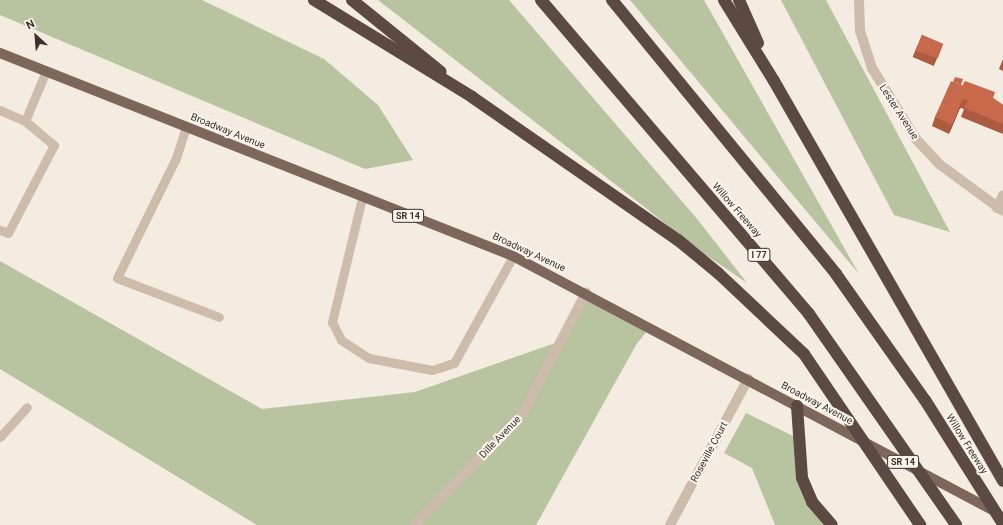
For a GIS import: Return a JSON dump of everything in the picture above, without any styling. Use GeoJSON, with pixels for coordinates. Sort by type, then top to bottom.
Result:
{"type":"FeatureCollection","features":[{"type":"Feature","properties":{"kind":"highway"},"geometry":{"type":"LineString","coordinates":[[314,0],[472,97],[678,240],[766,316],[804,354],[920,525]]}},
{"type":"Feature","properties":{"kind":"highway"},"geometry":{"type":"LineString","coordinates":[[352,0],[472,97]]}},
{"type":"Feature","properties":{"kind":"highway","name":"Willow Freeway"},"geometry":{"type":"LineString","coordinates":[[541,0],[809,314],[956,525]]}},
{"type":"Feature","properties":{"kind":"highway","name":"Willow Freeway"},"geometry":{"type":"LineString","coordinates":[[612,0],[836,274],[925,400],[1003,524]]}},
{"type":"Feature","properties":{"kind":"highway"},"geometry":{"type":"LineString","coordinates":[[724,0],[774,81],[1003,481]]}},
{"type":"Feature","properties":{"kind":"highway"},"geometry":{"type":"LineString","coordinates":[[740,0],[774,81]]}},
{"type":"Feature","properties":{"kind":"highway"},"geometry":{"type":"LineString","coordinates":[[800,407],[802,478],[812,502],[832,525]]}},
{"type":"Feature","properties":{"kind":"main road","name":"Broadway Avenue"},"geometry":{"type":"LineString","coordinates":[[0,53],[362,198],[513,256],[586,293],[1003,516]]}},
{"type":"Feature","properties":{"kind":"street","name":"Lester Avenue"},"geometry":{"type":"LineString","coordinates":[[860,0],[860,31],[872,68],[916,139],[939,164],[1000,209]]}},
{"type":"Feature","properties":{"kind":"street"},"geometry":{"type":"LineString","coordinates":[[1000,209],[1003,195]]}},
{"type":"Feature","properties":{"kind":"street","name":"Dille Avenue"},"geometry":{"type":"LineString","coordinates":[[415,525],[523,413],[586,293]]}},
{"type":"Feature","properties":{"kind":"street","name":"Roseville Court"},"geometry":{"type":"LineString","coordinates":[[670,525],[748,380]]}},
{"type":"Feature","properties":{"kind":"lane"},"geometry":{"type":"LineString","coordinates":[[25,121],[46,71]]}},
{"type":"Feature","properties":{"kind":"lane"},"geometry":{"type":"LineString","coordinates":[[0,110],[25,121],[54,145],[8,233],[0,230]]}},
{"type":"Feature","properties":{"kind":"lane"},"geometry":{"type":"LineString","coordinates":[[186,127],[175,160],[117,278],[219,317]]}},
{"type":"Feature","properties":{"kind":"lane"},"geometry":{"type":"LineString","coordinates":[[362,198],[332,322],[341,340],[369,358],[432,370],[454,363],[513,256]]}},
{"type":"Feature","properties":{"kind":"lane"},"geometry":{"type":"LineString","coordinates":[[0,436],[27,407]]}},
{"type":"Feature","properties":{"kind":"green space"},"geometry":{"type":"Polygon","coordinates":[[[0,0],[202,0],[324,59],[378,105],[413,160],[365,169],[0,15],[0,0]]]}},
{"type":"Feature","properties":{"kind":"green space"},"geometry":{"type":"Polygon","coordinates":[[[378,0],[509,0],[698,220],[747,283],[706,255],[378,0]]]}},
{"type":"Feature","properties":{"kind":"green space"},"geometry":{"type":"Polygon","coordinates":[[[630,0],[704,0],[859,274],[630,0]]]}},
{"type":"Feature","properties":{"kind":"green space"},"geometry":{"type":"Polygon","coordinates":[[[781,0],[826,0],[950,232],[894,215],[781,0]]]}},
{"type":"Feature","properties":{"kind":"green space"},"geometry":{"type":"Polygon","coordinates":[[[0,261],[262,409],[415,392],[561,341],[586,293],[650,327],[636,345],[536,525],[257,525],[0,369],[0,261]]]}},
{"type":"Feature","properties":{"kind":"green space"},"geometry":{"type":"Polygon","coordinates":[[[746,413],[799,439],[802,478],[832,525],[775,525],[752,468],[724,453],[746,413]]]}},
{"type":"Feature","properties":{"kind":"building"},"geometry":{"type":"Polygon","coordinates":[[[922,35],[943,44],[938,58],[915,51],[922,35]]]}},
{"type":"Feature","properties":{"kind":"building"},"geometry":{"type":"Polygon","coordinates":[[[955,77],[963,79],[961,85],[953,82],[955,77]]]}},
{"type":"Feature","properties":{"kind":"building"},"geometry":{"type":"Polygon","coordinates":[[[951,81],[962,86],[965,81],[995,92],[993,98],[1003,105],[1003,124],[964,108],[968,100],[963,99],[952,125],[935,117],[951,81]]]}}]}
